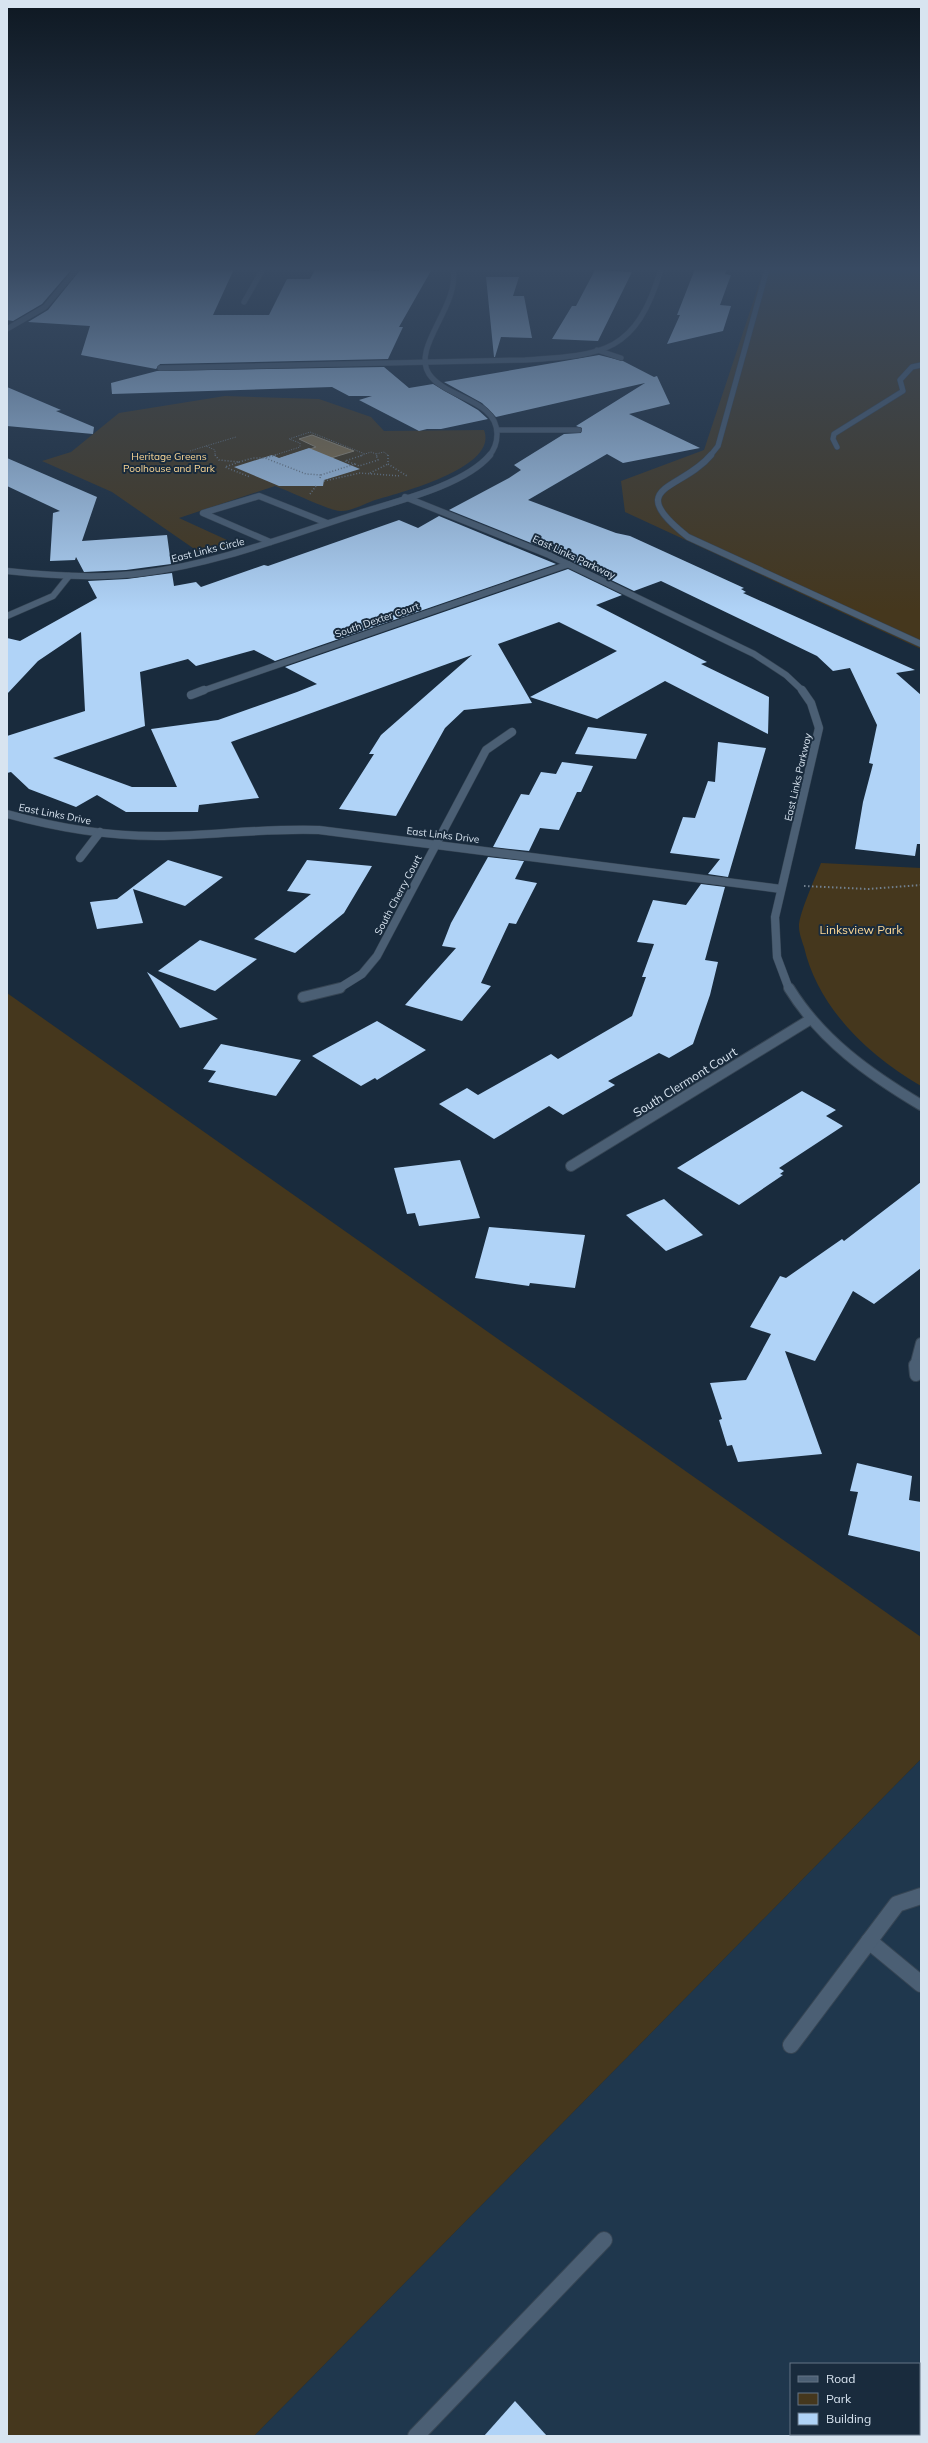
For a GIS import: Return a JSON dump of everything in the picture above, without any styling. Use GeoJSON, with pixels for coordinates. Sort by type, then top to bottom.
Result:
{"type":"FeatureCollection","features":[{"type":"Feature","properties":{"kind":"street"},"geometry":{"type":"LineString","coordinates":[[442,383],[480,407],[488,414],[498,430],[578,430]]}},
{"type":"Feature","properties":{"kind":"street"},"geometry":{"type":"LineString","coordinates":[[735,383],[718,446],[709,460],[663,490],[656,502],[656,507],[664,519],[688,537],[921,644]]}},
{"type":"Feature","properties":{"kind":"street"},"geometry":{"type":"LineString","coordinates":[[837,447],[832,439],[834,434],[903,391],[901,383]]}},
{"type":"Feature","properties":{"kind":"street","name":"East Links Circle"},"geometry":{"type":"LineString","coordinates":[[7,571],[69,576],[118,575],[180,567],[229,556],[449,482],[474,468],[490,454],[495,447],[498,430]]}},
{"type":"Feature","properties":{"kind":"street"},"geometry":{"type":"LineString","coordinates":[[270,542],[203,513],[259,496],[327,523]]}},
{"type":"Feature","properties":{"kind":"street","name":"East Links Parkway"},"geometry":{"type":"LineString","coordinates":[[405,497],[569,564],[754,654],[792,680],[812,704],[817,715],[818,734],[775,917],[774,941],[778,963],[796,1000],[811,1019],[858,1064],[921,1105]]}},
{"type":"Feature","properties":{"kind":"street","name":"South Dexter Court"},"geometry":{"type":"LineString","coordinates":[[191,695],[569,564]]}},
{"type":"Feature","properties":{"kind":"street"},"geometry":{"type":"LineString","coordinates":[[7,616],[53,596],[69,576]]}},
{"type":"Feature","properties":{"kind":"street","name":"South Cherry Court"},"geometry":{"type":"LineString","coordinates":[[303,998],[325,995],[340,990],[356,981],[367,970],[377,956],[486,750],[494,743],[512,732]]}},
{"type":"Feature","properties":{"kind":"street","name":"East Links Drive"},"geometry":{"type":"LineString","coordinates":[[7,814],[45,824],[100,832],[162,836],[292,828],[782,886]]}},
{"type":"Feature","properties":{"kind":"street","name":"East Links Drive"},"geometry":{"type":"LineString","coordinates":[[80,858],[100,832]]}},
{"type":"Feature","properties":{"kind":"street","name":"South Clermont Court"},"geometry":{"type":"LineString","coordinates":[[571,1166],[811,1019]]}},
{"type":"Feature","properties":{"kind":"street"},"geometry":{"type":"LineString","coordinates":[[916,1375],[915,1361],[918,1346],[921,1343]]}},
{"type":"Feature","properties":{"kind":"street"},"geometry":{"type":"LineString","coordinates":[[791,2045],[897,1904],[921,1896]]}},
{"type":"Feature","properties":{"kind":"street"},"geometry":{"type":"LineString","coordinates":[[869,1941],[921,1984]]}},
{"type":"Feature","properties":{"kind":"street"},"geometry":{"type":"LineString","coordinates":[[416,2436],[604,2240]]}},
{"type":"Feature","properties":{"kind":"path"},"geometry":{"type":"LineString","coordinates":[[239,462],[253,458],[265,458],[300,447],[300,443],[289,439],[310,432],[365,454]]}},
{"type":"Feature","properties":{"kind":"path"},"geometry":{"type":"LineString","coordinates":[[206,446],[236,437]]}},
{"type":"Feature","properties":{"kind":"path"},"geometry":{"type":"LineString","coordinates":[[376,454],[378,460],[359,466],[345,460],[371,452],[376,454],[384,452],[389,455],[388,464]]}},
{"type":"Feature","properties":{"kind":"path"},"geometry":{"type":"LineString","coordinates":[[265,458],[306,474],[321,475],[355,464]]}},
{"type":"Feature","properties":{"kind":"path"},"geometry":{"type":"LineString","coordinates":[[324,481],[348,475],[370,473],[410,477],[388,464]]}},
{"type":"Feature","properties":{"kind":"path"},"geometry":{"type":"LineString","coordinates":[[370,473],[388,464]]}},
{"type":"Feature","properties":{"kind":"path"},"geometry":{"type":"LineString","coordinates":[[782,886],[846,889],[921,885]]}},
{"type":"Feature","properties":{"kind":"shaded area"},"geometry":{"type":"Polygon","coordinates":[[[312,435],[354,451],[311,464],[281,458],[316,447],[299,439],[312,435]]]}},
{"type":"Feature","properties":{"kind":"shaded area"},"geometry":{"type":"Polygon","coordinates":[[[921,1759],[921,2436],[254,2436],[921,1759]]]}},
{"type":"Feature","properties":{"kind":"green space"},"geometry":{"type":"Polygon","coordinates":[[[726,383],[921,383],[921,649],[625,512],[621,481],[704,450],[726,383]]]}},
{"type":"Feature","properties":{"kind":"green space","name":"Heritage Greens Poolhouse and Park"},"geometry":{"type":"Polygon","coordinates":[[[225,396],[319,399],[371,417],[384,431],[484,430],[485,444],[477,456],[462,467],[444,477],[344,511],[334,510],[275,486],[179,518],[238,545],[203,555],[112,492],[42,461],[71,452],[119,413],[225,396]]]}},
{"type":"Feature","properties":{"kind":"green space","name":"Linksview Park"},"geometry":{"type":"Polygon","coordinates":[[[821,863],[921,868],[921,1086],[882,1060],[848,1028],[833,1010],[811,969],[800,934],[799,922],[804,905],[821,863]]]}},
{"type":"Feature","properties":{"kind":"green space"},"geometry":{"type":"Polygon","coordinates":[[[7,993],[921,1637],[921,1759],[254,2436],[7,2436],[7,993]]]}},
{"type":"Feature","properties":{"kind":"building"},"geometry":{"type":"Polygon","coordinates":[[[111,383],[403,383],[409,388],[433,384],[478,410],[488,419],[441,429],[427,429],[419,431],[359,400],[372,396],[349,396],[332,387],[112,394],[111,383]]]}},
{"type":"Feature","properties":{"kind":"building"},"geometry":{"type":"Polygon","coordinates":[[[446,383],[645,383],[496,417],[482,403],[446,383]]]}},
{"type":"Feature","properties":{"kind":"building"},"geometry":{"type":"Polygon","coordinates":[[[645,383],[660,383],[670,404],[629,414],[700,448],[623,463],[607,454],[528,500],[616,533],[630,536],[744,588],[741,589],[746,592],[743,593],[915,670],[896,673],[921,695],[921,844],[917,844],[915,856],[855,849],[863,802],[873,764],[869,763],[877,725],[850,668],[833,671],[817,656],[661,581],[634,591],[551,551],[449,510],[509,478],[521,470],[514,465],[564,434],[581,433],[582,428],[576,426],[645,383]]]}},
{"type":"Feature","properties":{"kind":"building"},"geometry":{"type":"Polygon","coordinates":[[[7,387],[61,410],[56,411],[94,427],[93,434],[7,426],[7,387]]]}},
{"type":"Feature","properties":{"kind":"building"},"geometry":{"type":"Polygon","coordinates":[[[309,448],[360,469],[324,480],[323,486],[279,486],[234,467],[272,455],[279,458],[309,448]]]}},
{"type":"Feature","properties":{"kind":"building"},"geometry":{"type":"Polygon","coordinates":[[[7,458],[97,497],[82,541],[167,535],[171,564],[126,570],[84,572],[76,557],[75,560],[50,561],[53,513],[60,511],[7,486],[7,458]]]}},
{"type":"Feature","properties":{"kind":"building"},"geometry":{"type":"Polygon","coordinates":[[[439,516],[556,564],[275,661],[254,650],[196,666],[188,659],[140,672],[145,726],[53,758],[132,787],[177,787],[151,729],[218,720],[297,692],[317,684],[285,667],[568,569],[622,595],[596,605],[707,662],[701,664],[769,697],[768,734],[665,681],[597,719],[530,697],[617,651],[559,622],[498,644],[532,703],[464,710],[445,728],[396,816],[339,809],[374,754],[369,754],[381,735],[472,655],[231,742],[259,798],[199,805],[198,812],[126,812],[97,795],[76,807],[29,789],[11,772],[7,773],[7,736],[85,711],[81,632],[38,661],[7,694],[7,638],[20,641],[97,598],[88,581],[127,579],[172,573],[174,586],[196,582],[201,587],[264,565],[268,566],[399,520],[418,528],[439,516]]]}},
{"type":"Feature","properties":{"kind":"building"},"geometry":{"type":"Polygon","coordinates":[[[588,727],[647,734],[636,759],[575,754],[588,727]]]}},
{"type":"Feature","properties":{"kind":"building"},"geometry":{"type":"Polygon","coordinates":[[[718,742],[766,748],[728,877],[708,874],[720,859],[670,853],[683,817],[695,818],[708,781],[715,782],[718,742]]]}},
{"type":"Feature","properties":{"kind":"building"},"geometry":{"type":"Polygon","coordinates":[[[562,762],[593,766],[581,792],[577,792],[559,830],[540,828],[529,851],[493,847],[521,794],[529,795],[541,772],[556,774],[562,762]]]}},
{"type":"Feature","properties":{"kind":"building"},"geometry":{"type":"Polygon","coordinates":[[[488,857],[524,861],[515,879],[537,883],[516,924],[509,923],[481,983],[491,986],[462,1021],[405,1005],[456,948],[442,946],[451,923],[488,857]]]}},
{"type":"Feature","properties":{"kind":"building"},"geometry":{"type":"Polygon","coordinates":[[[168,860],[223,877],[185,906],[133,889],[143,923],[97,929],[90,902],[117,899],[168,860]]]}},
{"type":"Feature","properties":{"kind":"building"},"geometry":{"type":"Polygon","coordinates":[[[307,860],[372,866],[344,913],[295,953],[254,939],[311,894],[287,891],[307,860]]]}},
{"type":"Feature","properties":{"kind":"building"},"geometry":{"type":"Polygon","coordinates":[[[701,884],[725,887],[705,960],[718,962],[710,995],[693,1044],[669,1058],[659,1053],[608,1081],[615,1085],[563,1115],[549,1106],[494,1139],[439,1104],[467,1088],[478,1095],[551,1054],[558,1059],[632,1016],[646,977],[642,977],[654,944],[637,942],[653,900],[686,905],[701,884]]]}},
{"type":"Feature","properties":{"kind":"building"},"geometry":{"type":"Polygon","coordinates":[[[200,940],[257,959],[215,991],[158,971],[200,940]]]}},
{"type":"Feature","properties":{"kind":"building"},"geometry":{"type":"Polygon","coordinates":[[[147,972],[218,1019],[180,1028],[147,972]]]}},
{"type":"Feature","properties":{"kind":"building"},"geometry":{"type":"Polygon","coordinates":[[[377,1021],[426,1050],[377,1080],[375,1078],[361,1086],[312,1056],[377,1021]]]}},
{"type":"Feature","properties":{"kind":"building"},"geometry":{"type":"Polygon","coordinates":[[[221,1044],[301,1060],[276,1096],[208,1082],[216,1071],[203,1069],[221,1044]]]}},
{"type":"Feature","properties":{"kind":"building"},"geometry":{"type":"Polygon","coordinates":[[[802,1091],[836,1110],[826,1116],[843,1126],[779,1168],[784,1171],[780,1174],[783,1175],[739,1205],[677,1168],[802,1091]]]}},
{"type":"Feature","properties":{"kind":"building"},"geometry":{"type":"Polygon","coordinates":[[[460,1160],[480,1218],[419,1226],[415,1213],[407,1214],[394,1168],[460,1160]]]}},
{"type":"Feature","properties":{"kind":"building"},"geometry":{"type":"Polygon","coordinates":[[[921,1182],[921,1268],[874,1304],[853,1291],[815,1361],[785,1351],[822,1454],[738,1462],[732,1445],[727,1446],[719,1420],[722,1419],[710,1383],[746,1380],[771,1334],[750,1327],[780,1276],[786,1278],[842,1239],[844,1241],[921,1182]]]}},
{"type":"Feature","properties":{"kind":"building"},"geometry":{"type":"Polygon","coordinates":[[[664,1199],[703,1235],[666,1251],[626,1215],[664,1199]]]}},
{"type":"Feature","properties":{"kind":"building"},"geometry":{"type":"Polygon","coordinates":[[[489,1227],[585,1235],[575,1288],[530,1283],[529,1286],[475,1278],[489,1227]]]}},
{"type":"Feature","properties":{"kind":"building"},"geometry":{"type":"Polygon","coordinates":[[[857,1463],[912,1476],[909,1500],[921,1502],[921,1552],[848,1535],[858,1492],[850,1491],[857,1463]]]}},
{"type":"Feature","properties":{"kind":"building"},"geometry":{"type":"Polygon","coordinates":[[[515,2401],[547,2436],[484,2436],[515,2401]]]}}]}
